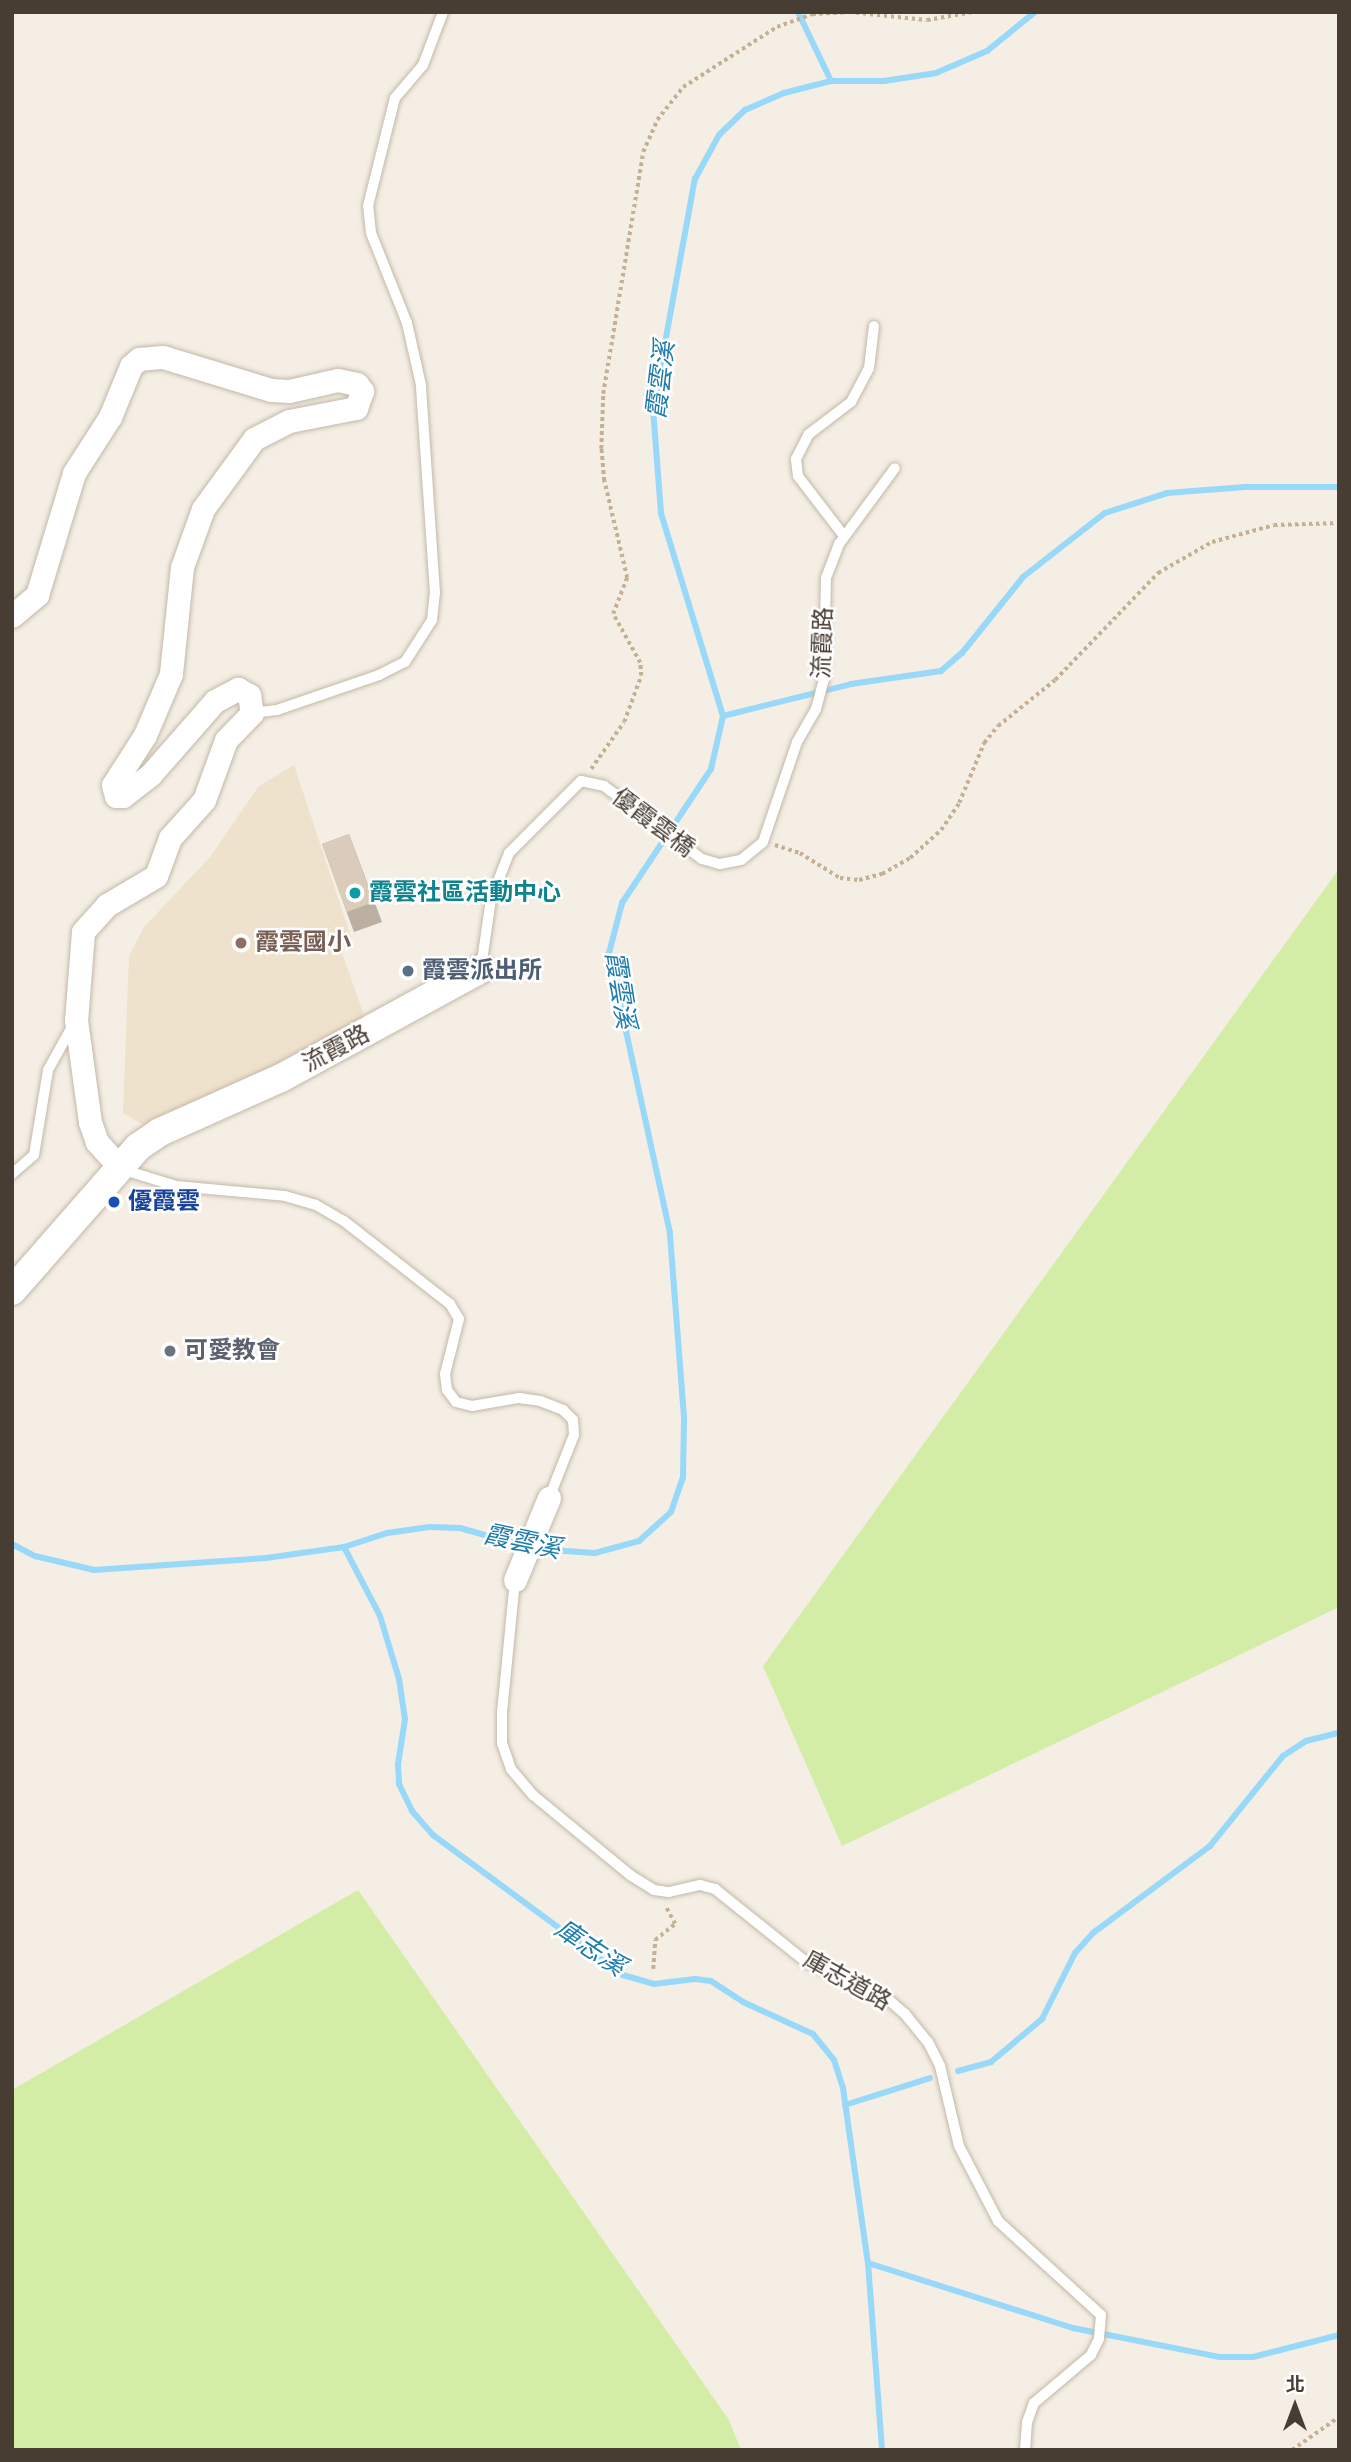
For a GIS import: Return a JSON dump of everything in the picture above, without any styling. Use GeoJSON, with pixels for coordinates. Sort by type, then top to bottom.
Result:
{"type":"FeatureCollection","features":[{"type":"Feature","properties":{"kind":"street"},"geometry":{"type":"LineString","coordinates":[[12,616],[37,595],[74,473],[110,417],[131,366],[139,359],[163,357],[271,390],[349,380],[362,391],[356,408],[289,421],[254,439],[204,509],[182,567],[171,674],[145,735],[113,792],[123,796],[151,774],[215,701],[238,689],[248,695],[252,713],[226,740],[204,800],[170,838],[156,876],[92,916],[83,932],[76,1020],[90,1122],[97,1142],[121,1169]]}},
{"type":"Feature","properties":{"kind":"street","name":"流霞路"},"geometry":{"type":"LineString","coordinates":[[12,1291],[138,1147],[160,1132],[281,1078],[481,969]]}},
{"type":"Feature","properties":{"kind":"street"},"geometry":{"type":"LineString","coordinates":[[515,1580],[549,1498]]}},
{"type":"Feature","properties":{"kind":"lane"},"geometry":{"type":"LineString","coordinates":[[252,713],[277,710],[379,675],[405,662],[432,620],[435,593],[421,386],[407,323],[374,243],[368,206],[395,99],[423,65],[443,12]]}},
{"type":"Feature","properties":{"kind":"lane"},"geometry":{"type":"LineString","coordinates":[[844,537],[798,476],[796,460],[809,434],[851,402],[869,368],[874,326]]}},
{"type":"Feature","properties":{"kind":"lane","name":"流霞路"},"geometry":{"type":"LineString","coordinates":[[763,842],[797,741],[816,709],[824,678],[825,578],[844,537],[895,468]]}},
{"type":"Feature","properties":{"kind":"lane","name":"優霞雲橋"},"geometry":{"type":"LineString","coordinates":[[581,781],[604,786],[702,859],[720,864],[741,860],[763,842]]}},
{"type":"Feature","properties":{"kind":"lane","name":"流霞路"},"geometry":{"type":"LineString","coordinates":[[481,969],[491,899],[509,853],[581,781]]}},
{"type":"Feature","properties":{"kind":"lane"},"geometry":{"type":"LineString","coordinates":[[12,1174],[34,1155],[48,1070],[76,1020]]}},
{"type":"Feature","properties":{"kind":"lane"},"geometry":{"type":"LineString","coordinates":[[121,1169],[177,1186],[285,1196],[316,1205],[344,1221],[450,1304],[459,1319],[445,1374],[447,1390],[456,1402],[472,1406],[519,1398],[540,1401],[563,1410],[573,1420],[573,1435],[549,1498]]}},
{"type":"Feature","properties":{"kind":"lane"},"geometry":{"type":"LineString","coordinates":[[515,1580],[502,1713],[502,1743],[512,1769],[533,1795],[630,1875],[654,1890]]}},
{"type":"Feature","properties":{"kind":"lane","name":"庫志道路"},"geometry":{"type":"LineString","coordinates":[[654,1890],[669,1892],[701,1885],[715,1889],[805,1961],[890,2001],[928,2042],[950,2100],[959,2146],[998,2221],[1101,2315],[1099,2339],[1091,2355],[1034,2403],[1027,2422],[1024,2450]]}},
{"type":"Feature","properties":{"kind":"path"},"geometry":{"type":"LineString","coordinates":[[581,781],[624,722],[641,676],[640,663],[613,614],[626,578],[606,493],[601,449],[604,382],[643,152],[657,120],[683,87],[777,27],[812,13],[848,12],[927,20],[973,12]]}},
{"type":"Feature","properties":{"kind":"path"},"geometry":{"type":"LineString","coordinates":[[763,842],[800,853],[840,878],[859,880],[882,874],[910,858],[941,830],[959,803],[984,743],[998,726],[1055,680],[1158,573],[1212,542],[1274,524],[1339,523]]}},
{"type":"Feature","properties":{"kind":"path"},"geometry":{"type":"LineString","coordinates":[[653,1969],[655,1940],[675,1924],[654,1890]]}},
{"type":"Feature","properties":{"kind":"path"},"geometry":{"type":"LineString","coordinates":[[1292,2450],[1339,2417]]}},
{"type":"Feature","properties":{"kind":"shaded area","name":"霞雲國小"},"geometry":{"type":"Polygon","coordinates":[[[294,765],[352,940],[340,947],[366,1021],[148,1128],[123,1113],[129,956],[144,927],[210,857],[259,786],[294,765]]]}},
{"type":"Feature","properties":{"kind":"green space"},"geometry":{"type":"Polygon","coordinates":[[[1339,869],[1339,1607],[842,1846],[763,1666],[1339,869]]]}},
{"type":"Feature","properties":{"kind":"green space"},"geometry":{"type":"Polygon","coordinates":[[[358,1890],[729,2420],[741,2450],[12,2450],[12,2090],[358,1890]]]}},
{"type":"Feature","properties":{"kind":"building","name":"霞雲社區活動中心"},"geometry":{"type":"Polygon","coordinates":[[[349,834],[374,902],[347,912],[322,844],[349,834]]]}},
{"type":"Feature","properties":{"kind":"waterway"},"geometry":{"type":"LineString","coordinates":[[798,12],[831,81]]}},
{"type":"Feature","properties":{"kind":"waterway","name":"霞雲溪"},"geometry":{"type":"LineString","coordinates":[[535,1549],[595,1553],[639,1541],[671,1512],[683,1477],[684,1417],[670,1233],[609,953],[622,903],[711,769],[723,716],[661,513],[653,409],[695,179],[719,135],[745,110],[784,93],[831,81],[884,81],[936,73],[987,51],[1035,12]]}},
{"type":"Feature","properties":{"kind":"waterway"},"geometry":{"type":"LineString","coordinates":[[723,716],[851,684],[941,671],[962,653],[1023,577],[1105,513],[1167,493],[1245,487],[1339,487]]}},
{"type":"Feature","properties":{"kind":"waterway","name":"霞雲溪"},"geometry":{"type":"LineString","coordinates":[[12,1544],[35,1556],[94,1570],[266,1558],[344,1547],[387,1533],[430,1527],[460,1528],[524,1546]]}},
{"type":"Feature","properties":{"kind":"waterway","name":"庫志溪"},"geometry":{"type":"LineString","coordinates":[[344,1547],[380,1616],[399,1679],[405,1719],[398,1764],[399,1784],[412,1811],[433,1835],[623,1975],[654,1984],[695,1979],[711,1981],[743,2002],[813,2034],[834,2060],[843,2088],[868,2263],[882,2450]]}},
{"type":"Feature","properties":{"kind":"waterway"},"geometry":{"type":"LineString","coordinates":[[958,2071],[991,2062],[1042,2019],[1075,1953],[1093,1933],[1210,1846],[1283,1756],[1306,1741],[1339,1733]]}},
{"type":"Feature","properties":{"kind":"waterway"},"geometry":{"type":"LineString","coordinates":[[845,2105],[930,2078]]}},
{"type":"Feature","properties":{"kind":"waterway"},"geometry":{"type":"LineString","coordinates":[[868,2263],[1073,2328],[1220,2357],[1253,2357],[1339,2335]]}},
{"type":"Feature","properties":{"kind":"place","name":"霞雲社區活動中心"},"geometry":{"type":"Point","coordinates":[355,893]}},
{"type":"Feature","properties":{"kind":"place","name":"霞雲國小"},"geometry":{"type":"Point","coordinates":[241,943]}},
{"type":"Feature","properties":{"kind":"place","name":"霞雲派出所"},"geometry":{"type":"Point","coordinates":[408,971]}},
{"type":"Feature","properties":{"kind":"place","name":"優霞雲"},"geometry":{"type":"Point","coordinates":[114,1202]}},
{"type":"Feature","properties":{"kind":"place","name":"可愛教會"},"geometry":{"type":"Point","coordinates":[170,1351]}}]}
